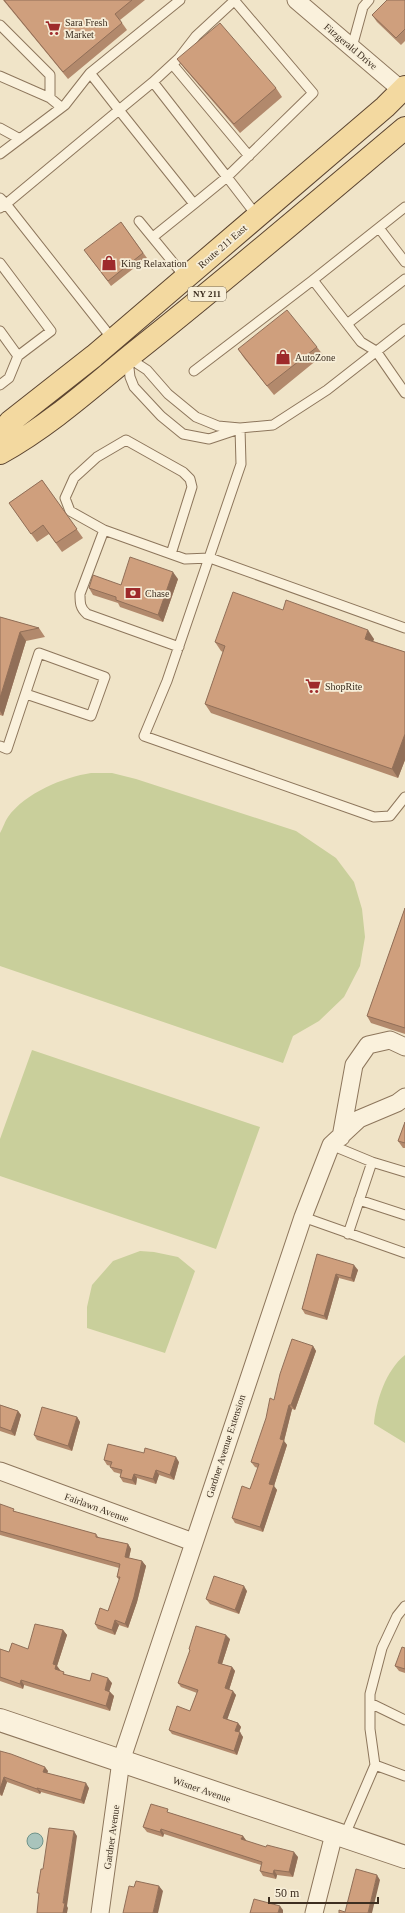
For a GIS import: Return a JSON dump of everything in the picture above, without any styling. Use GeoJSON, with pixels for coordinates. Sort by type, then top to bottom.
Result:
{"type":"FeatureCollection","features":[{"type":"Feature","properties":{"kind":"main road","name":"Route 211 East"},"geometry":{"type":"LineString","coordinates":[[0,433],[10,422],[113,339],[404,90]]}},
{"type":"Feature","properties":{"kind":"main road","name":"NY 211"},"geometry":{"type":"LineString","coordinates":[[0,453],[23,440],[128,358],[286,229],[405,128]]}},
{"type":"Feature","properties":{"kind":"street","name":"Fitzgerald Drive"},"geometry":{"type":"LineString","coordinates":[[298,1],[404,90]]}},
{"type":"Feature","properties":{"kind":"street","name":"Gardner Avenue Extension"},"geometry":{"type":"LineString","coordinates":[[121,1761],[193,1542],[303,1217],[336,1141],[354,1065],[368,1045],[390,1040],[405,1046]]}},
{"type":"Feature","properties":{"kind":"street","name":"Gardner Avenue Extension"},"geometry":{"type":"LineString","coordinates":[[336,1141],[359,1119],[396,1102],[405,1096]]}},
{"type":"Feature","properties":{"kind":"street","name":"Fairlawn Avenue"},"geometry":{"type":"LineString","coordinates":[[0,1471],[193,1542]]}},
{"type":"Feature","properties":{"kind":"street","name":"Wisner Avenue"},"geometry":{"type":"LineString","coordinates":[[0,1720],[339,1836],[405,1857]]}},
{"type":"Feature","properties":{"kind":"street","name":"Gardner Avenue"},"geometry":{"type":"LineString","coordinates":[[100,1913],[121,1761]]}},
{"type":"Feature","properties":{"kind":"street"},"geometry":{"type":"LineString","coordinates":[[314,1913],[339,1836]]}},
{"type":"Feature","properties":{"kind":"lane"},"geometry":{"type":"LineString","coordinates":[[0,154],[61,107],[90,73],[180,0]]}},
{"type":"Feature","properties":{"kind":"lane"},"geometry":{"type":"LineString","coordinates":[[153,237],[227,177],[313,93],[235,0],[196,36],[173,65],[2,203],[128,358],[147,370],[168,394],[196,417],[218,426],[240,428],[273,425],[327,390],[405,329]]}},
{"type":"Feature","properties":{"kind":"lane"},"geometry":{"type":"LineString","coordinates":[[352,47],[363,7],[369,0]]}},
{"type":"Feature","properties":{"kind":"lane"},"geometry":{"type":"LineString","coordinates":[[0,25],[50,75],[50,98]]}},
{"type":"Feature","properties":{"kind":"lane"},"geometry":{"type":"LineString","coordinates":[[173,65],[248,156]]}},
{"type":"Feature","properties":{"kind":"lane"},"geometry":{"type":"LineString","coordinates":[[90,73],[194,204]]}},
{"type":"Feature","properties":{"kind":"lane"},"geometry":{"type":"LineString","coordinates":[[0,76],[50,98],[61,107]]}},
{"type":"Feature","properties":{"kind":"lane"},"geometry":{"type":"LineString","coordinates":[[153,82],[257,216]]}},
{"type":"Feature","properties":{"kind":"lane"},"geometry":{"type":"LineString","coordinates":[[0,128],[20,139]]}},
{"type":"Feature","properties":{"kind":"lane"},"geometry":{"type":"LineString","coordinates":[[194,371],[405,208]]}},
{"type":"Feature","properties":{"kind":"lane"},"geometry":{"type":"LineString","coordinates":[[140,221],[186,277]]}},
{"type":"Feature","properties":{"kind":"lane"},"geometry":{"type":"LineString","coordinates":[[379,228],[405,262]]}},
{"type":"Feature","properties":{"kind":"lane"},"geometry":{"type":"LineString","coordinates":[[0,263],[51,331],[18,356],[9,378],[0,385]]}},
{"type":"Feature","properties":{"kind":"lane"},"geometry":{"type":"LineString","coordinates":[[347,324],[405,279]]}},
{"type":"Feature","properties":{"kind":"lane"},"geometry":{"type":"LineString","coordinates":[[313,280],[361,342],[376,352],[405,393]]}},
{"type":"Feature","properties":{"kind":"lane"},"geometry":{"type":"LineString","coordinates":[[0,331],[18,356]]}},
{"type":"Feature","properties":{"kind":"lane"},"geometry":{"type":"LineString","coordinates":[[128,358],[130,377],[134,387],[161,416],[183,434],[209,439],[240,428]]}},
{"type":"Feature","properties":{"kind":"lane"},"geometry":{"type":"LineString","coordinates":[[240,428],[241,464],[167,681],[144,736],[374,817],[390,816],[405,797]]}},
{"type":"Feature","properties":{"kind":"lane"},"geometry":{"type":"LineString","coordinates":[[171,554],[192,487],[190,479],[183,472],[126,440],[97,457],[74,478],[65,498],[70,511],[104,530],[171,554],[185,559],[210,558],[405,628]]}},
{"type":"Feature","properties":{"kind":"lane"},"geometry":{"type":"LineString","coordinates":[[104,530],[80,594],[80,604],[83,611],[87,614],[179,647]]}},
{"type":"Feature","properties":{"kind":"lane"},"geometry":{"type":"LineString","coordinates":[[0,746],[7,749],[40,653],[106,677],[91,716],[26,694]]}},
{"type":"Feature","properties":{"kind":"lane"},"geometry":{"type":"LineString","coordinates":[[336,1141],[372,1162],[405,1172]]}},
{"type":"Feature","properties":{"kind":"lane"},"geometry":{"type":"LineString","coordinates":[[348,1234],[372,1162]]}},
{"type":"Feature","properties":{"kind":"lane"},"geometry":{"type":"LineString","coordinates":[[359,1200],[405,1215]]}},
{"type":"Feature","properties":{"kind":"lane"},"geometry":{"type":"LineString","coordinates":[[303,1217],[405,1253]]}},
{"type":"Feature","properties":{"kind":"lane"},"geometry":{"type":"LineString","coordinates":[[339,1836],[375,1765],[370,1729],[370,1694],[382,1648],[397,1616],[405,1606]]}},
{"type":"Feature","properties":{"kind":"lane"},"geometry":{"type":"LineString","coordinates":[[370,1703],[405,1720]]}},
{"type":"Feature","properties":{"kind":"lane"},"geometry":{"type":"LineString","coordinates":[[375,1765],[405,1776]]}},
{"type":"Feature","properties":{"kind":"green space"},"geometry":{"type":"Polygon","coordinates":[[[91,773],[112,773],[136,779],[296,831],[336,858],[354,882],[362,909],[365,937],[360,966],[344,997],[319,1021],[293,1036],[283,1063],[0,966],[0,833],[8,817],[15,808],[24,801],[57,782],[91,773]]]}},
{"type":"Feature","properties":{"kind":"green space"},"geometry":{"type":"Polygon","coordinates":[[[32,1050],[260,1127],[216,1249],[0,1176],[0,1139],[32,1050]]]}},
{"type":"Feature","properties":{"kind":"green space"},"geometry":{"type":"Polygon","coordinates":[[[140,1251],[178,1257],[195,1271],[165,1353],[87,1328],[87,1307],[92,1285],[113,1261],[140,1251]]]}},
{"type":"Feature","properties":{"kind":"green space"},"geometry":{"type":"Polygon","coordinates":[[[405,1355],[405,1443],[374,1424],[377,1406],[387,1377],[398,1361],[405,1355]]]}},
{"type":"Feature","properties":{"kind":"water"},"geometry":{"type":"Polygon","coordinates":[[[35,1833],[41,1835],[43,1841],[41,1847],[35,1849],[29,1847],[27,1841],[29,1835],[35,1833]]]}},
{"type":"Feature","properties":{"kind":"building","name":"Sara Fresh Market"},"geometry":{"type":"Polygon","coordinates":[[[4,0],[132,0],[115,14],[122,23],[63,72],[4,0]]]}},
{"type":"Feature","properties":{"kind":"building"},"geometry":{"type":"Polygon","coordinates":[[[387,0],[405,0],[405,29],[396,38],[372,15],[387,0]]]}},
{"type":"Feature","properties":{"kind":"building"},"geometry":{"type":"Polygon","coordinates":[[[220,23],[276,88],[234,124],[177,59],[220,23]]]}},
{"type":"Feature","properties":{"kind":"building"},"geometry":{"type":"Polygon","coordinates":[[[121,222],[143,253],[108,281],[84,250],[121,222]]]}},
{"type":"Feature","properties":{"kind":"building","name":"AutoZone"},"geometry":{"type":"Polygon","coordinates":[[[287,310],[317,347],[267,386],[238,349],[287,310]]]}},
{"type":"Feature","properties":{"kind":"building"},"geometry":{"type":"Polygon","coordinates":[[[42,480],[77,529],[56,543],[43,525],[31,534],[9,503],[42,480]]]}},
{"type":"Feature","properties":{"kind":"building","name":"Chase"},"geometry":{"type":"Polygon","coordinates":[[[130,557],[173,572],[158,615],[116,600],[116,597],[89,588],[93,575],[121,585],[130,557]]]}},
{"type":"Feature","properties":{"kind":"building","name":"ShopRite"},"geometry":{"type":"Polygon","coordinates":[[[233,592],[283,610],[286,600],[368,630],[365,639],[405,652],[405,734],[392,769],[205,704],[225,646],[215,642],[233,592]]]}},
{"type":"Feature","properties":{"kind":"building"},"geometry":{"type":"Polygon","coordinates":[[[0,617],[39,628],[20,632],[0,698],[0,617]]]}},
{"type":"Feature","properties":{"kind":"building"},"geometry":{"type":"Polygon","coordinates":[[[405,908],[405,1028],[367,1016],[405,908]]]}},
{"type":"Feature","properties":{"kind":"building"},"geometry":{"type":"Polygon","coordinates":[[[405,1122],[405,1143],[398,1141],[405,1122]]]}},
{"type":"Feature","properties":{"kind":"building"},"geometry":{"type":"Polygon","coordinates":[[[317,1254],[354,1265],[351,1278],[336,1274],[324,1316],[302,1309],[317,1254]]]}},
{"type":"Feature","properties":{"kind":"building"},"geometry":{"type":"Polygon","coordinates":[[[292,1339],[313,1346],[291,1405],[289,1405],[280,1439],[284,1440],[269,1484],[274,1485],[260,1527],[232,1518],[242,1486],[250,1489],[259,1464],[251,1462],[266,1418],[270,1398],[274,1400],[280,1374],[292,1339]]]}},
{"type":"Feature","properties":{"kind":"building"},"geometry":{"type":"Polygon","coordinates":[[[0,1405],[18,1411],[11,1431],[0,1427],[0,1405]]]}},
{"type":"Feature","properties":{"kind":"building"},"geometry":{"type":"Polygon","coordinates":[[[42,1407],[77,1417],[68,1446],[34,1435],[42,1407]]]}},
{"type":"Feature","properties":{"kind":"building"},"geometry":{"type":"Polygon","coordinates":[[[108,1444],[144,1453],[145,1448],[176,1457],[170,1475],[156,1470],[153,1479],[134,1474],[132,1480],[120,1477],[122,1470],[110,1467],[112,1462],[104,1460],[108,1444]]]}},
{"type":"Feature","properties":{"kind":"building"},"geometry":{"type":"Polygon","coordinates":[[[0,1504],[14,1509],[13,1511],[96,1534],[96,1537],[128,1544],[125,1557],[142,1561],[134,1597],[125,1624],[115,1620],[112,1630],[95,1624],[100,1608],[108,1611],[120,1577],[117,1577],[120,1564],[0,1531],[0,1504]]]}},
{"type":"Feature","properties":{"kind":"building"},"geometry":{"type":"Polygon","coordinates":[[[214,1576],[244,1586],[235,1610],[206,1599],[214,1576]]]}},
{"type":"Feature","properties":{"kind":"building"},"geometry":{"type":"Polygon","coordinates":[[[35,1624],[63,1630],[53,1664],[56,1665],[55,1669],[64,1672],[63,1674],[90,1681],[92,1673],[108,1678],[105,1690],[110,1692],[106,1706],[21,1680],[20,1684],[0,1677],[0,1649],[9,1652],[12,1643],[28,1649],[35,1624]]]}},
{"type":"Feature","properties":{"kind":"building"},"geometry":{"type":"Polygon","coordinates":[[[196,1626],[226,1635],[218,1663],[232,1667],[225,1688],[233,1691],[223,1718],[238,1723],[235,1731],[240,1732],[234,1751],[169,1730],[177,1706],[190,1711],[198,1690],[178,1683],[190,1650],[189,1649],[196,1626]]]}},
{"type":"Feature","properties":{"kind":"building"},"geometry":{"type":"Polygon","coordinates":[[[402,1647],[405,1648],[405,1669],[395,1666],[402,1647]]]}},
{"type":"Feature","properties":{"kind":"building"},"geometry":{"type":"Polygon","coordinates":[[[0,1751],[45,1767],[43,1772],[86,1783],[81,1800],[37,1789],[4,1777],[0,1789],[0,1751]]]}},
{"type":"Feature","properties":{"kind":"building"},"geometry":{"type":"Polygon","coordinates":[[[151,1804],[168,1809],[167,1812],[243,1836],[241,1839],[266,1847],[267,1845],[294,1852],[289,1872],[274,1870],[273,1874],[260,1871],[262,1862],[161,1829],[160,1832],[143,1827],[151,1804]]]}},
{"type":"Feature","properties":{"kind":"building"},"geometry":{"type":"Polygon","coordinates":[[[49,1828],[74,1831],[63,1903],[65,1903],[63,1913],[37,1913],[39,1893],[37,1893],[41,1869],[43,1869],[49,1828]]]}},
{"type":"Feature","properties":{"kind":"building"},"geometry":{"type":"Polygon","coordinates":[[[356,1869],[377,1875],[368,1913],[339,1913],[339,1910],[345,1912],[356,1869]]]}},
{"type":"Feature","properties":{"kind":"building"},"geometry":{"type":"Polygon","coordinates":[[[136,1881],[159,1886],[153,1913],[123,1913],[129,1886],[134,1887],[136,1881]]]}},
{"type":"Feature","properties":{"kind":"building"},"geometry":{"type":"Polygon","coordinates":[[[254,1899],[280,1906],[278,1913],[250,1913],[254,1899]]]}},
{"type":"Feature","properties":{"kind":"place","name":"Sara Fresh Market"},"geometry":{"type":"Point","coordinates":[53,28]}},
{"type":"Feature","properties":{"kind":"place","name":"King Relaxation"},"geometry":{"type":"Point","coordinates":[109,263]}},
{"type":"Feature","properties":{"kind":"place","name":"AutoZone"},"geometry":{"type":"Point","coordinates":[283,357]}},
{"type":"Feature","properties":{"kind":"place","name":"Chase"},"geometry":{"type":"Point","coordinates":[133,593]}},
{"type":"Feature","properties":{"kind":"place","name":"ShopRite"},"geometry":{"type":"Point","coordinates":[313,686]}}]}
